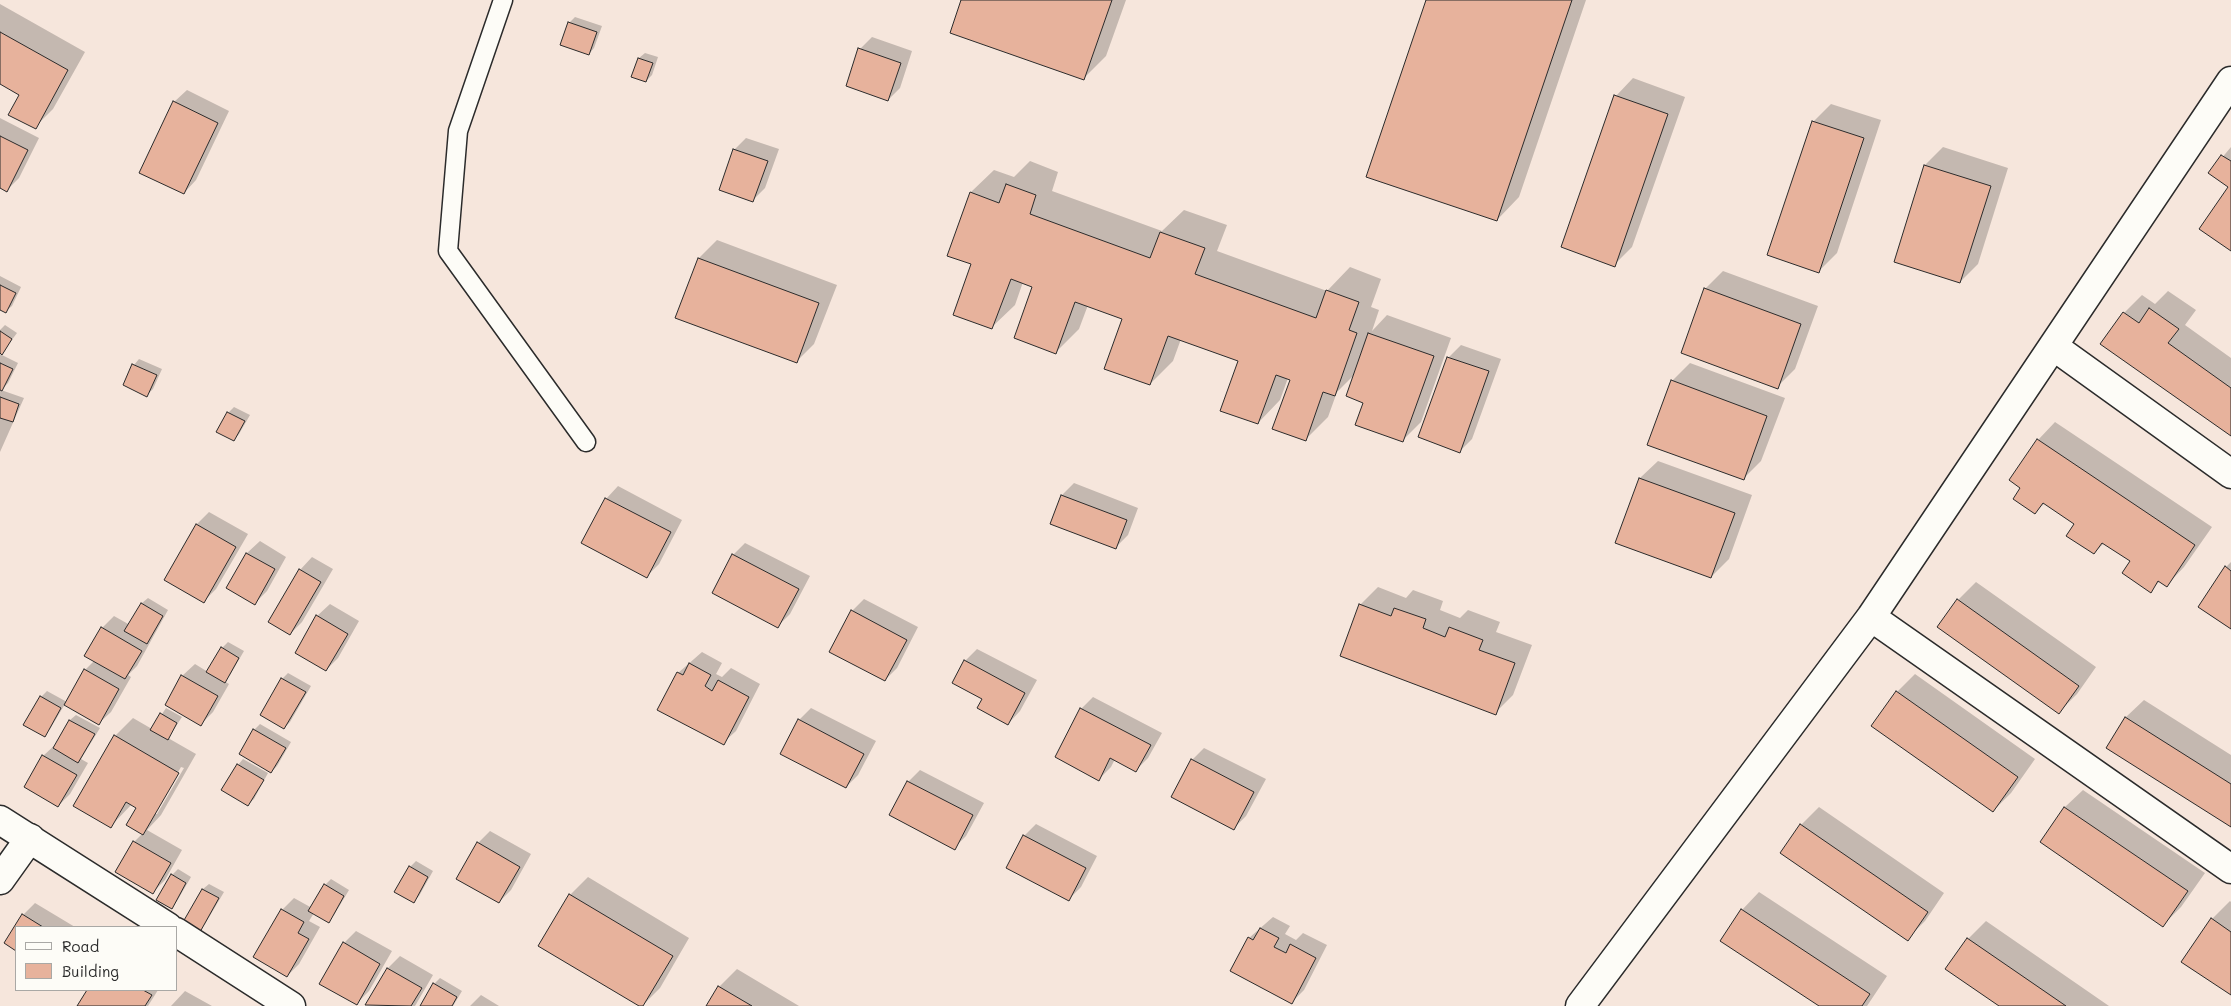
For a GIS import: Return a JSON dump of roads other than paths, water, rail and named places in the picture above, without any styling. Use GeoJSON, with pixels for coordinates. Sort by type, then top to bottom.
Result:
{"type":"FeatureCollection","features":[{"type":"Feature","properties":{"kind":"street"},"geometry":{"type":"LineString","coordinates":[[1580,1006],[1870,618],[2231,81]]}},
{"type":"Feature","properties":{"kind":"street"},"geometry":{"type":"LineString","coordinates":[[2054,346],[2231,474]]}},
{"type":"Feature","properties":{"kind":"street"},"geometry":{"type":"LineString","coordinates":[[1870,618],[2231,869]]}},
{"type":"Feature","properties":{"kind":"street"},"geometry":{"type":"LineString","coordinates":[[0,820],[166,926]]}},
{"type":"Feature","properties":{"kind":"street"},"geometry":{"type":"LineString","coordinates":[[0,880],[30,838]]}},
{"type":"Feature","properties":{"kind":"street"},"geometry":{"type":"LineString","coordinates":[[178,933],[291,1006]]}},
{"type":"Feature","properties":{"kind":"lane"},"geometry":{"type":"LineString","coordinates":[[504,0],[458,131],[448,251],[586,442]]}}]}
